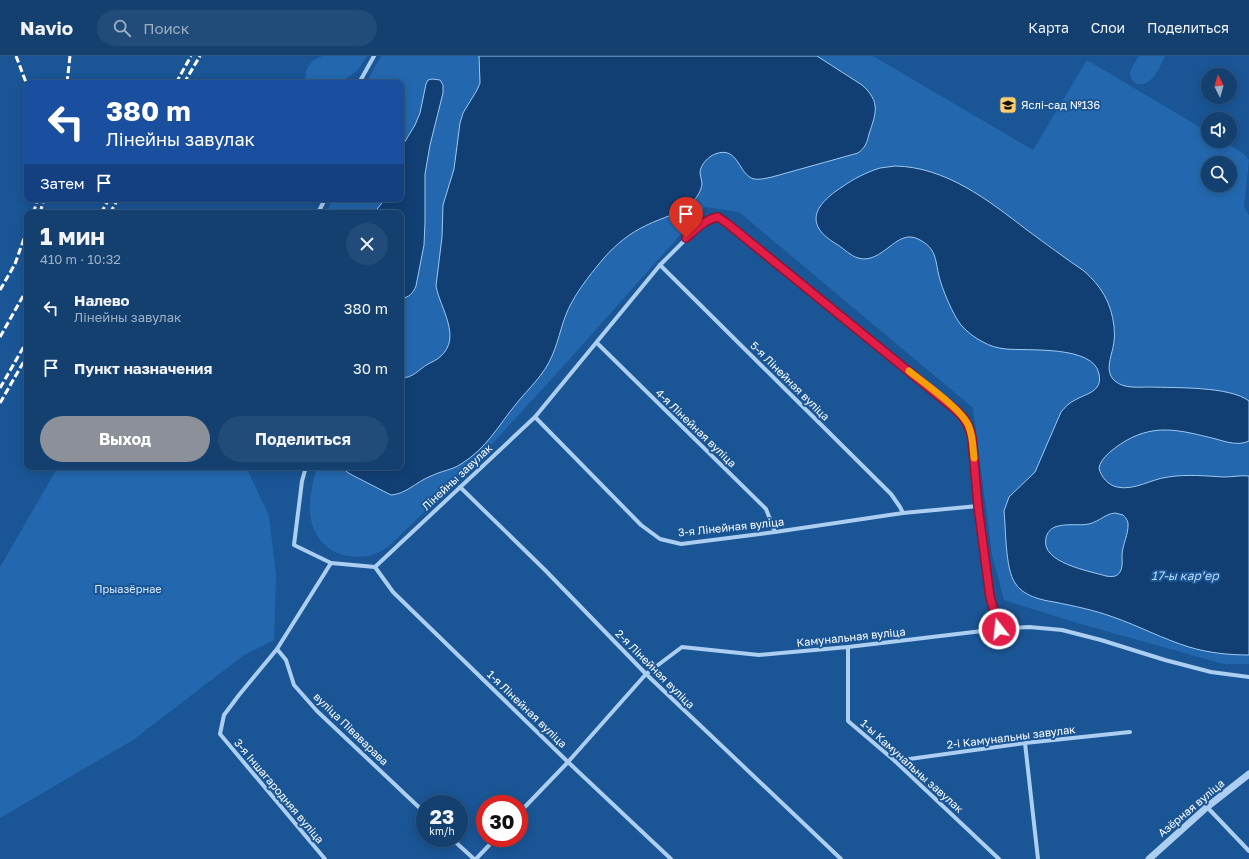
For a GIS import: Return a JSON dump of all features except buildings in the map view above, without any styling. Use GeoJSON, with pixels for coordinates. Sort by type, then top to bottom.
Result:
{"type":"FeatureCollection","features":[{"type":"Feature","properties":{"kind":"street"},"geometry":{"type":"LineString","coordinates":[[361,80],[374,56]]}},
{"type":"Feature","properties":{"kind":"street","name":"Лінейны завулак"},"geometry":{"type":"LineString","coordinates":[[374,567],[535,417],[660,265],[695,230],[711,218],[718,217],[965,418],[972,438],[978,506]]}},
{"type":"Feature","properties":{"kind":"street","name":"5-я Лінейная вуліца"},"geometry":{"type":"LineString","coordinates":[[660,265],[891,494],[903,513]]}},
{"type":"Feature","properties":{"kind":"street","name":"4-я Лінейная вуліца"},"geometry":{"type":"LineString","coordinates":[[597,343],[766,508],[775,532]]}},
{"type":"Feature","properties":{"kind":"street","name":"3-я Лінейная вуліца"},"geometry":{"type":"LineString","coordinates":[[535,417],[641,525],[660,539],[681,544],[903,513],[978,506]]}},
{"type":"Feature","properties":{"kind":"street"},"geometry":{"type":"LineString","coordinates":[[305,470],[302,481],[294,545],[331,563],[374,567]]}},
{"type":"Feature","properties":{"kind":"street","name":"2-я Лінейная вуліца"},"geometry":{"type":"LineString","coordinates":[[460,487],[545,570],[646,674],[841,859]]}},
{"type":"Feature","properties":{"kind":"street"},"geometry":{"type":"LineString","coordinates":[[978,506],[990,597],[999,629]]}},
{"type":"Feature","properties":{"kind":"street"},"geometry":{"type":"LineString","coordinates":[[277,649],[331,563]]}},
{"type":"Feature","properties":{"kind":"street","name":"1-я Лінейная вуліца"},"geometry":{"type":"LineString","coordinates":[[374,567],[393,592],[568,762],[671,859]]}},
{"type":"Feature","properties":{"kind":"street","name":"Камунальная вуліца"},"geometry":{"type":"LineString","coordinates":[[528,804],[568,762],[646,674],[682,647],[759,656],[999,629],[1029,627],[1062,630],[1101,640],[1164,660],[1211,672],[1249,677]]}},
{"type":"Feature","properties":{"kind":"street","name":"1-ы Камунальны завулак"},"geometry":{"type":"LineString","coordinates":[[848,647],[848,721],[895,761],[999,859]]}},
{"type":"Feature","properties":{"kind":"street","name":"3-я Іншагародняя вуліца"},"geometry":{"type":"LineString","coordinates":[[277,649],[238,694],[224,715],[220,734],[325,859]]}},
{"type":"Feature","properties":{"kind":"street","name":"вуліца Піваварава"},"geometry":{"type":"LineString","coordinates":[[277,649],[286,660],[294,685],[312,706],[416,804]]}},
{"type":"Feature","properties":{"kind":"street","name":"2-і Камунальны завулак"},"geometry":{"type":"LineString","coordinates":[[895,761],[1025,743],[1130,732]]}},
{"type":"Feature","properties":{"kind":"street"},"geometry":{"type":"LineString","coordinates":[[1025,743],[1038,859]]}},
{"type":"Feature","properties":{"kind":"street","name":"Азёрная вуліца"},"geometry":{"type":"LineString","coordinates":[[1149,859],[1207,807],[1249,774]]}},
{"type":"Feature","properties":{"kind":"street"},"geometry":{"type":"LineString","coordinates":[[1207,807],[1249,851]]}},
{"type":"Feature","properties":{"kind":"street"},"geometry":{"type":"LineString","coordinates":[[462,847],[475,859],[487,847]]}},
{"type":"Feature","properties":{"kind":"green space"},"geometry":{"type":"Polygon","coordinates":[[[367,56],[358,70],[344,80],[305,80],[309,66],[319,57],[367,56]]]}},
{"type":"Feature","properties":{"kind":"green space"},"geometry":{"type":"Polygon","coordinates":[[[381,56],[873,56],[1033,150],[1087,60],[1201,128],[1201,148],[1234,148],[1244,154],[1249,160],[1244,207],[1249,215],[1249,664],[1224,664],[1077,623],[1004,600],[992,555],[973,408],[739,212],[705,207],[471,467],[390,545],[376,553],[361,557],[334,552],[317,536],[311,521],[311,495],[316,470],[404,470],[404,210],[328,210],[332,202],[404,202],[404,80],[368,80],[381,56]]]}},
{"type":"Feature","properties":{"kind":"green space"},"geometry":{"type":"Polygon","coordinates":[[[1139,56],[1165,56],[1151,80],[1142,84],[1134,82],[1130,76],[1132,66],[1139,56]]]}},
{"type":"Feature","properties":{"kind":"green space","name":"Прыазёрнае"},"geometry":{"type":"Polygon","coordinates":[[[56,470],[247,470],[269,516],[276,575],[274,640],[244,655],[133,740],[0,818],[0,567],[56,470]]]}},
{"type":"Feature","properties":{"kind":"water"},"geometry":{"type":"Polygon","coordinates":[[[479,56],[817,56],[862,85],[868,91],[874,102],[875,114],[866,143],[858,153],[772,177],[754,179],[745,172],[734,157],[723,152],[710,157],[705,161],[701,169],[701,187],[694,200],[682,210],[647,225],[629,235],[609,253],[591,274],[569,308],[549,363],[485,444],[470,458],[458,466],[435,474],[406,490],[391,495],[352,475],[345,470],[404,470],[404,378],[409,377],[439,357],[447,348],[450,340],[448,322],[436,286],[442,237],[443,205],[454,169],[460,123],[463,113],[480,83],[479,56]]]}},
{"type":"Feature","properties":{"kind":"water"},"geometry":{"type":"Polygon","coordinates":[[[428,80],[440,80],[443,85],[443,93],[430,145],[425,174],[424,245],[416,286],[410,295],[404,297],[404,210],[376,210],[383,202],[404,202],[404,143],[415,125],[420,113],[428,80]]]}},
{"type":"Feature","properties":{"kind":"water","name":"17-ы кар’ер"},"geometry":{"type":"Polygon","coordinates":[[[895,166],[932,172],[966,187],[997,207],[1084,271],[1104,295],[1113,317],[1114,337],[1109,367],[1111,377],[1119,384],[1132,387],[1216,390],[1240,396],[1249,401],[1249,441],[1232,443],[1190,433],[1166,430],[1143,433],[1131,438],[1110,452],[1104,458],[1099,468],[1103,477],[1108,482],[1114,486],[1123,488],[1175,476],[1249,476],[1249,655],[1234,655],[1204,651],[1189,647],[1106,615],[1084,608],[1033,597],[1023,591],[1015,583],[1009,568],[1004,511],[1009,497],[1035,472],[1061,412],[1071,402],[1096,389],[1100,380],[1099,374],[1094,365],[1085,358],[1073,354],[1058,351],[1000,348],[991,346],[971,335],[961,325],[951,309],[939,276],[936,260],[932,250],[929,246],[918,239],[910,237],[903,238],[882,252],[867,259],[853,256],[827,238],[820,230],[816,215],[819,208],[825,201],[832,194],[860,176],[880,168],[895,166]],[[1115,513],[1089,524],[1063,525],[1055,527],[1047,534],[1046,547],[1058,560],[1078,568],[1106,576],[1116,576],[1122,568],[1122,552],[1128,527],[1127,520],[1123,515],[1115,513]]]}},
{"type":"Feature","properties":{"kind":"railway"},"geometry":{"type":"LineString","coordinates":[[16,56],[25,80]]}},
{"type":"Feature","properties":{"kind":"railway"},"geometry":{"type":"LineString","coordinates":[[67,80],[70,56]]}},
{"type":"Feature","properties":{"kind":"railway"},"geometry":{"type":"LineString","coordinates":[[178,80],[191,56]]}},
{"type":"Feature","properties":{"kind":"railway"},"geometry":{"type":"LineString","coordinates":[[186,80],[200,56]]}},
{"type":"Feature","properties":{"kind":"railway"},"geometry":{"type":"LineString","coordinates":[[34,210],[36,202]]}},
{"type":"Feature","properties":{"kind":"railway"},"geometry":{"type":"LineString","coordinates":[[41,210],[43,202]]}},
{"type":"Feature","properties":{"kind":"railway"},"geometry":{"type":"LineString","coordinates":[[103,210],[107,202]]}},
{"type":"Feature","properties":{"kind":"railway"},"geometry":{"type":"LineString","coordinates":[[112,210],[116,202]]}},
{"type":"Feature","properties":{"kind":"railway"},"geometry":{"type":"LineString","coordinates":[[0,290],[15,264],[24,238]]}},
{"type":"Feature","properties":{"kind":"railway"},"geometry":{"type":"LineString","coordinates":[[0,337],[24,294]]}},
{"type":"Feature","properties":{"kind":"railway"},"geometry":{"type":"LineString","coordinates":[[0,388],[24,346]]}},
{"type":"Feature","properties":{"kind":"railway"},"geometry":{"type":"LineString","coordinates":[[0,403],[24,361]]}},
{"type":"Feature","properties":{"kind":"slow traffic"},"geometry":{"type":"LineString","coordinates":[[909,371],[965,418],[972,438],[974,458]]}},
{"type":"Feature","properties":{"kind":"place","name":"Яслі-сад №136"},"geometry":{"type":"Point","coordinates":[1008,105]}},
{"type":"Feature","properties":{"kind":"route"},"geometry":{"type":"LineString","coordinates":[[686,238],[711,218],[718,217],[965,418],[972,438],[978,506],[990,597],[999,629]]}}]}
